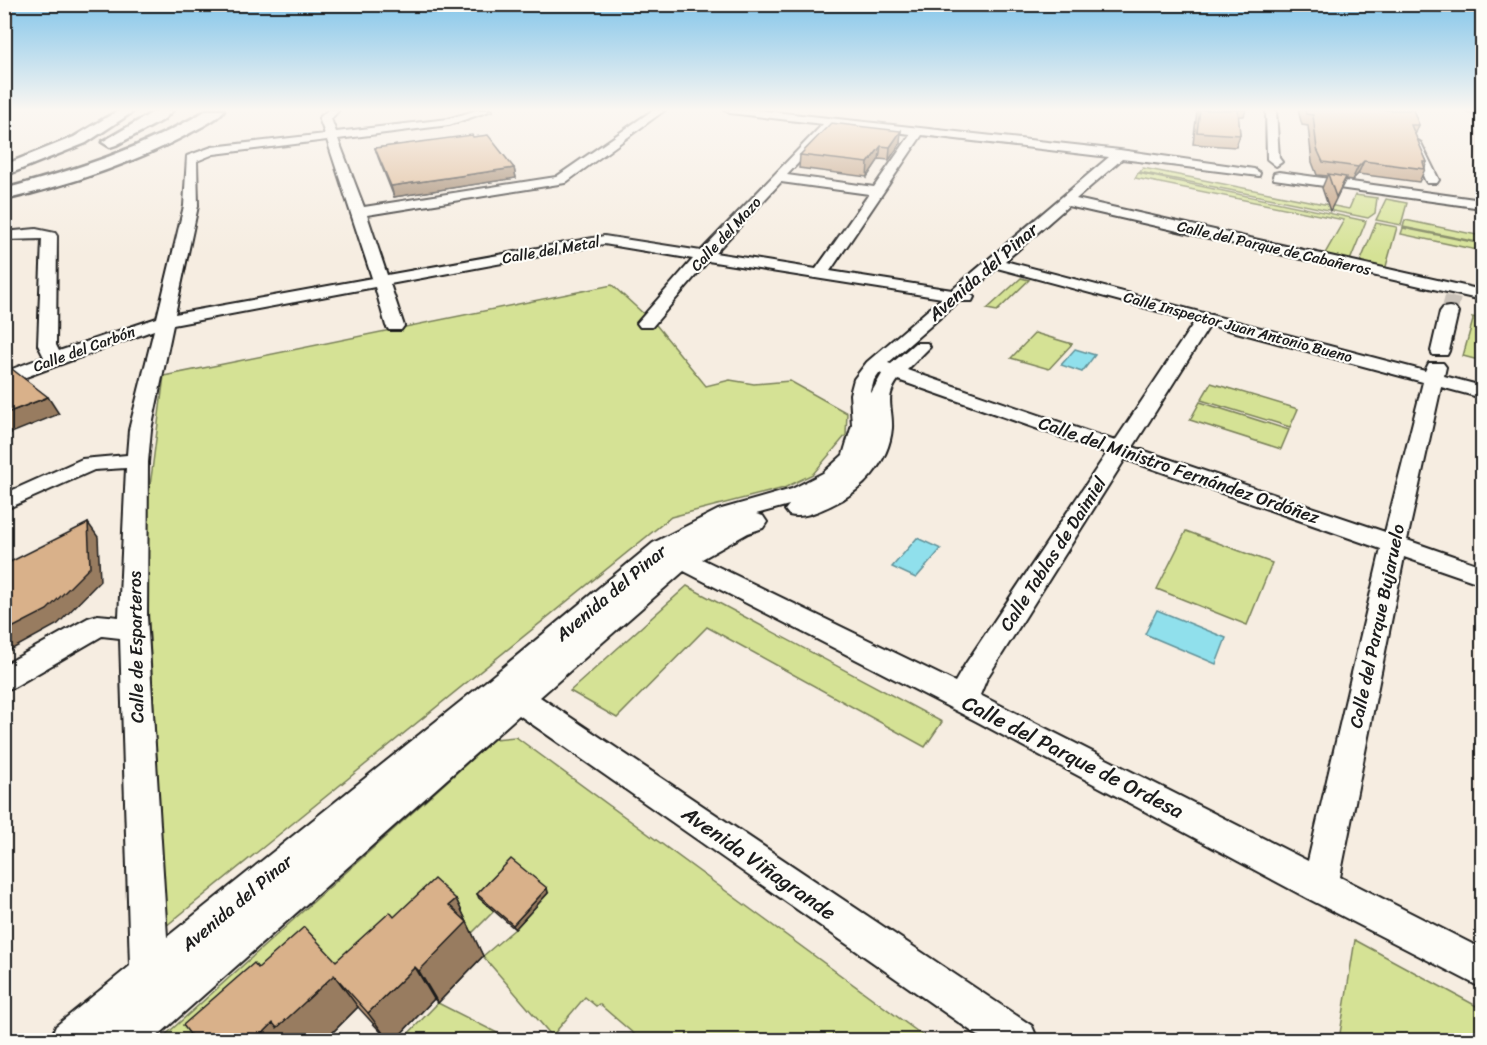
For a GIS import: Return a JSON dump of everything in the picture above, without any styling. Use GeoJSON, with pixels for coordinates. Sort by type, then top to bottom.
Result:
{"type":"FeatureCollection","features":[{"type":"Feature","properties":{"kind":"highway"},"geometry":{"type":"LineString","coordinates":[[4,171],[34,159]]}},
{"type":"Feature","properties":{"kind":"highway"},"geometry":{"type":"LineString","coordinates":[[4,182],[68,159]]}},
{"type":"Feature","properties":{"kind":"highway"},"geometry":{"type":"LineString","coordinates":[[4,187],[86,159]]}},
{"type":"Feature","properties":{"kind":"highway"},"geometry":{"type":"LineString","coordinates":[[4,195],[67,176],[113,159]]}},
{"type":"Feature","properties":{"kind":"street","name":"Calle de Esparteros"},"geometry":{"type":"LineString","coordinates":[[150,976],[133,612],[137,462],[140,430],[190,206],[192,159]]}},
{"type":"Feature","properties":{"kind":"street"},"geometry":{"type":"LineString","coordinates":[[341,159],[395,326]]}},
{"type":"Feature","properties":{"kind":"street"},"geometry":{"type":"LineString","coordinates":[[359,212],[560,180],[590,159]]}},
{"type":"Feature","properties":{"kind":"street","name":"Calle del Mazo"},"geometry":{"type":"LineString","coordinates":[[646,323],[705,255],[796,159]]}},
{"type":"Feature","properties":{"kind":"street"},"geometry":{"type":"LineString","coordinates":[[821,273],[900,159]]}},
{"type":"Feature","properties":{"kind":"street","name":"Avenida del Pinar"},"geometry":{"type":"LineString","coordinates":[[123,1041],[509,692],[672,554],[739,527],[813,505],[841,492],[860,475],[872,460],[879,444],[882,426],[879,394],[884,369],[956,295],[1002,265],[1123,159]]}},
{"type":"Feature","properties":{"kind":"street"},"geometry":{"type":"LineString","coordinates":[[1155,159],[1210,166],[1250,163]]}},
{"type":"Feature","properties":{"kind":"street"},"geometry":{"type":"LineString","coordinates":[[1220,159],[1284,170],[1482,195]]}},
{"type":"Feature","properties":{"kind":"street"},"geometry":{"type":"LineString","coordinates":[[1273,159],[1284,170],[1315,181],[1482,204]]}},
{"type":"Feature","properties":{"kind":"street"},"geometry":{"type":"LineString","coordinates":[[1422,159],[1431,180]]}},
{"type":"Feature","properties":{"kind":"street"},"geometry":{"type":"LineString","coordinates":[[777,178],[877,191]]}},
{"type":"Feature","properties":{"kind":"street","name":"Calle del Parque de Cabañeros"},"geometry":{"type":"LineString","coordinates":[[1073,202],[1452,299],[1482,295]]}},
{"type":"Feature","properties":{"kind":"street"},"geometry":{"type":"LineString","coordinates":[[4,236],[36,233],[50,236],[47,345],[56,358]]}},
{"type":"Feature","properties":{"kind":"street","name":"Calle del Metal"},"geometry":{"type":"LineString","coordinates":[[164,321],[604,240],[974,299]]}},
{"type":"Feature","properties":{"kind":"street","name":"Avenida del Pinar"},"geometry":{"type":"LineString","coordinates":[[884,369],[974,299],[1002,265]]}},
{"type":"Feature","properties":{"kind":"street","name":"Calle Inspector Juan Antonio Bueno"},"geometry":{"type":"LineString","coordinates":[[1002,265],[1206,318],[1437,366],[1482,392]]}},
{"type":"Feature","properties":{"kind":"street","name":"Calle del Parque Bujaruelo"},"geometry":{"type":"LineString","coordinates":[[1320,886],[1394,544],[1452,299]]}},
{"type":"Feature","properties":{"kind":"street","name":"Calle Tablas de Daimiel"},"geometry":{"type":"LineString","coordinates":[[966,702],[965,692],[976,671],[1206,318]]}},
{"type":"Feature","properties":{"kind":"street","name":"Calle del Carbón"},"geometry":{"type":"LineString","coordinates":[[4,379],[56,358],[164,321]]}},
{"type":"Feature","properties":{"kind":"street","name":"Calle del Ministro Fernández Ordóñez"},"geometry":{"type":"LineString","coordinates":[[884,369],[1482,575]]}},
{"type":"Feature","properties":{"kind":"street"},"geometry":{"type":"LineString","coordinates":[[4,503],[90,464],[140,430]]}},
{"type":"Feature","properties":{"kind":"street"},"geometry":{"type":"LineString","coordinates":[[90,464],[123,460],[137,462]]}},
{"type":"Feature","properties":{"kind":"street","name":"Calle del Parque de Ordesa"},"geometry":{"type":"LineString","coordinates":[[672,554],[966,702],[1482,969]]}},
{"type":"Feature","properties":{"kind":"street"},"geometry":{"type":"LineString","coordinates":[[98,625],[133,612]]}},
{"type":"Feature","properties":{"kind":"street"},"geometry":{"type":"LineString","coordinates":[[4,679],[98,625],[133,612]]}},
{"type":"Feature","properties":{"kind":"street","name":"Avenida del Pinar"},"geometry":{"type":"LineString","coordinates":[[70,1041],[509,692]]}},
{"type":"Feature","properties":{"kind":"street","name":"Avenida Viñagrande"},"geometry":{"type":"LineString","coordinates":[[509,692],[1018,1041]]}},
{"type":"Feature","properties":{"kind":"green space"},"geometry":{"type":"Polygon","coordinates":[[[1143,168],[1349,209],[1355,195],[1377,198],[1375,213],[1368,218],[1140,172],[1143,168]]]}},
{"type":"Feature","properties":{"kind":"green space"},"geometry":{"type":"Polygon","coordinates":[[[1138,173],[1366,221],[1349,263],[1323,257],[1344,220],[1135,178],[1138,173]]]}},
{"type":"Feature","properties":{"kind":"green space"},"geometry":{"type":"Polygon","coordinates":[[[1386,199],[1407,203],[1401,225],[1376,220],[1386,199]]]}},
{"type":"Feature","properties":{"kind":"green space"},"geometry":{"type":"Polygon","coordinates":[[[1405,220],[1482,236],[1482,243],[1403,227],[1405,220]]]}},
{"type":"Feature","properties":{"kind":"green space"},"geometry":{"type":"Polygon","coordinates":[[[1376,223],[1397,227],[1385,270],[1359,265],[1376,223]]]}},
{"type":"Feature","properties":{"kind":"green space"},"geometry":{"type":"Polygon","coordinates":[[[1403,228],[1482,244],[1482,251],[1401,234],[1403,228]]]}},
{"type":"Feature","properties":{"kind":"green space"},"geometry":{"type":"Polygon","coordinates":[[[1021,278],[1029,280],[997,311],[987,309],[1021,278]]]}},
{"type":"Feature","properties":{"kind":"green space"},"geometry":{"type":"Polygon","coordinates":[[[612,285],[657,326],[706,386],[730,380],[754,384],[790,381],[847,413],[846,435],[813,474],[784,488],[671,517],[166,926],[144,534],[164,376],[612,285]]]}},
{"type":"Feature","properties":{"kind":"green space"},"geometry":{"type":"Polygon","coordinates":[[[1472,317],[1482,319],[1482,361],[1463,356],[1472,317]]]}},
{"type":"Feature","properties":{"kind":"green space"},"geometry":{"type":"Polygon","coordinates":[[[1035,333],[1072,344],[1049,369],[1011,358],[1035,333]]]}},
{"type":"Feature","properties":{"kind":"green space"},"geometry":{"type":"Polygon","coordinates":[[[1211,383],[1298,409],[1290,427],[1201,400],[1211,383]]]}},
{"type":"Feature","properties":{"kind":"green space"},"geometry":{"type":"Polygon","coordinates":[[[1200,402],[1289,430],[1281,449],[1190,420],[1200,402]]]}},
{"type":"Feature","properties":{"kind":"green space"},"geometry":{"type":"Polygon","coordinates":[[[1186,531],[1272,563],[1247,625],[1157,589],[1186,531]]]}},
{"type":"Feature","properties":{"kind":"green space"},"geometry":{"type":"Polygon","coordinates":[[[687,586],[942,722],[925,747],[707,627],[617,718],[570,691],[687,586]]]}},
{"type":"Feature","properties":{"kind":"green space"},"geometry":{"type":"Polygon","coordinates":[[[516,737],[929,1040],[641,1040],[599,1004],[596,1006],[585,997],[552,1036],[483,956],[515,929],[548,893],[479,898],[494,911],[472,933],[233,1040],[160,1040],[494,739],[516,737]]]}},
{"type":"Feature","properties":{"kind":"green space"},"geometry":{"type":"Polygon","coordinates":[[[1355,940],[1482,1009],[1482,1040],[1339,1040],[1355,940]]]}},
{"type":"Feature","properties":{"kind":"green space"},"geometry":{"type":"Polygon","coordinates":[[[438,1003],[511,1040],[402,1040],[438,1003]]]}},
{"type":"Feature","properties":{"kind":"water"},"geometry":{"type":"Polygon","coordinates":[[[1075,349],[1095,355],[1082,372],[1061,365],[1075,349]]]}},
{"type":"Feature","properties":{"kind":"water"},"geometry":{"type":"Polygon","coordinates":[[[917,538],[941,549],[916,578],[892,567],[917,538]]]}},
{"type":"Feature","properties":{"kind":"water"},"geometry":{"type":"Polygon","coordinates":[[[1157,610],[1226,638],[1216,664],[1145,634],[1157,610]]]}},
{"type":"Feature","properties":{"kind":"building"},"geometry":{"type":"Polygon","coordinates":[[[380,159],[507,159],[514,168],[391,186],[380,159]]]}},
{"type":"Feature","properties":{"kind":"building"},"geometry":{"type":"Polygon","coordinates":[[[832,159],[871,159],[868,163],[832,159]]]}},
{"type":"Feature","properties":{"kind":"building"},"geometry":{"type":"Polygon","coordinates":[[[1322,159],[1426,159],[1427,162],[1423,162],[1425,169],[1364,161],[1358,167],[1323,162],[1322,159]]]}},
{"type":"Feature","properties":{"kind":"building"},"geometry":{"type":"Polygon","coordinates":[[[1328,174],[1346,177],[1336,197],[1328,174]]]}},
{"type":"Feature","properties":{"kind":"building"},"geometry":{"type":"Polygon","coordinates":[[[8,366],[48,397],[4,414],[4,368],[8,366]]]}},
{"type":"Feature","properties":{"kind":"building"},"geometry":{"type":"Polygon","coordinates":[[[88,523],[90,567],[47,610],[4,632],[4,565],[88,523]]]}},
{"type":"Feature","properties":{"kind":"building"},"geometry":{"type":"Polygon","coordinates":[[[511,859],[547,888],[513,925],[477,894],[511,859]]]}},
{"type":"Feature","properties":{"kind":"building"},"geometry":{"type":"Polygon","coordinates":[[[434,879],[456,899],[449,905],[467,922],[419,971],[415,967],[368,1013],[334,975],[277,1028],[273,1023],[255,1041],[195,1041],[183,1025],[254,963],[258,968],[304,927],[336,961],[390,912],[394,917],[434,879]]]}},
{"type":"Feature","properties":{"kind":"tunnel"},"geometry":{"type":"LineString","coordinates":[[1449,312],[1453,297]]}}]}
